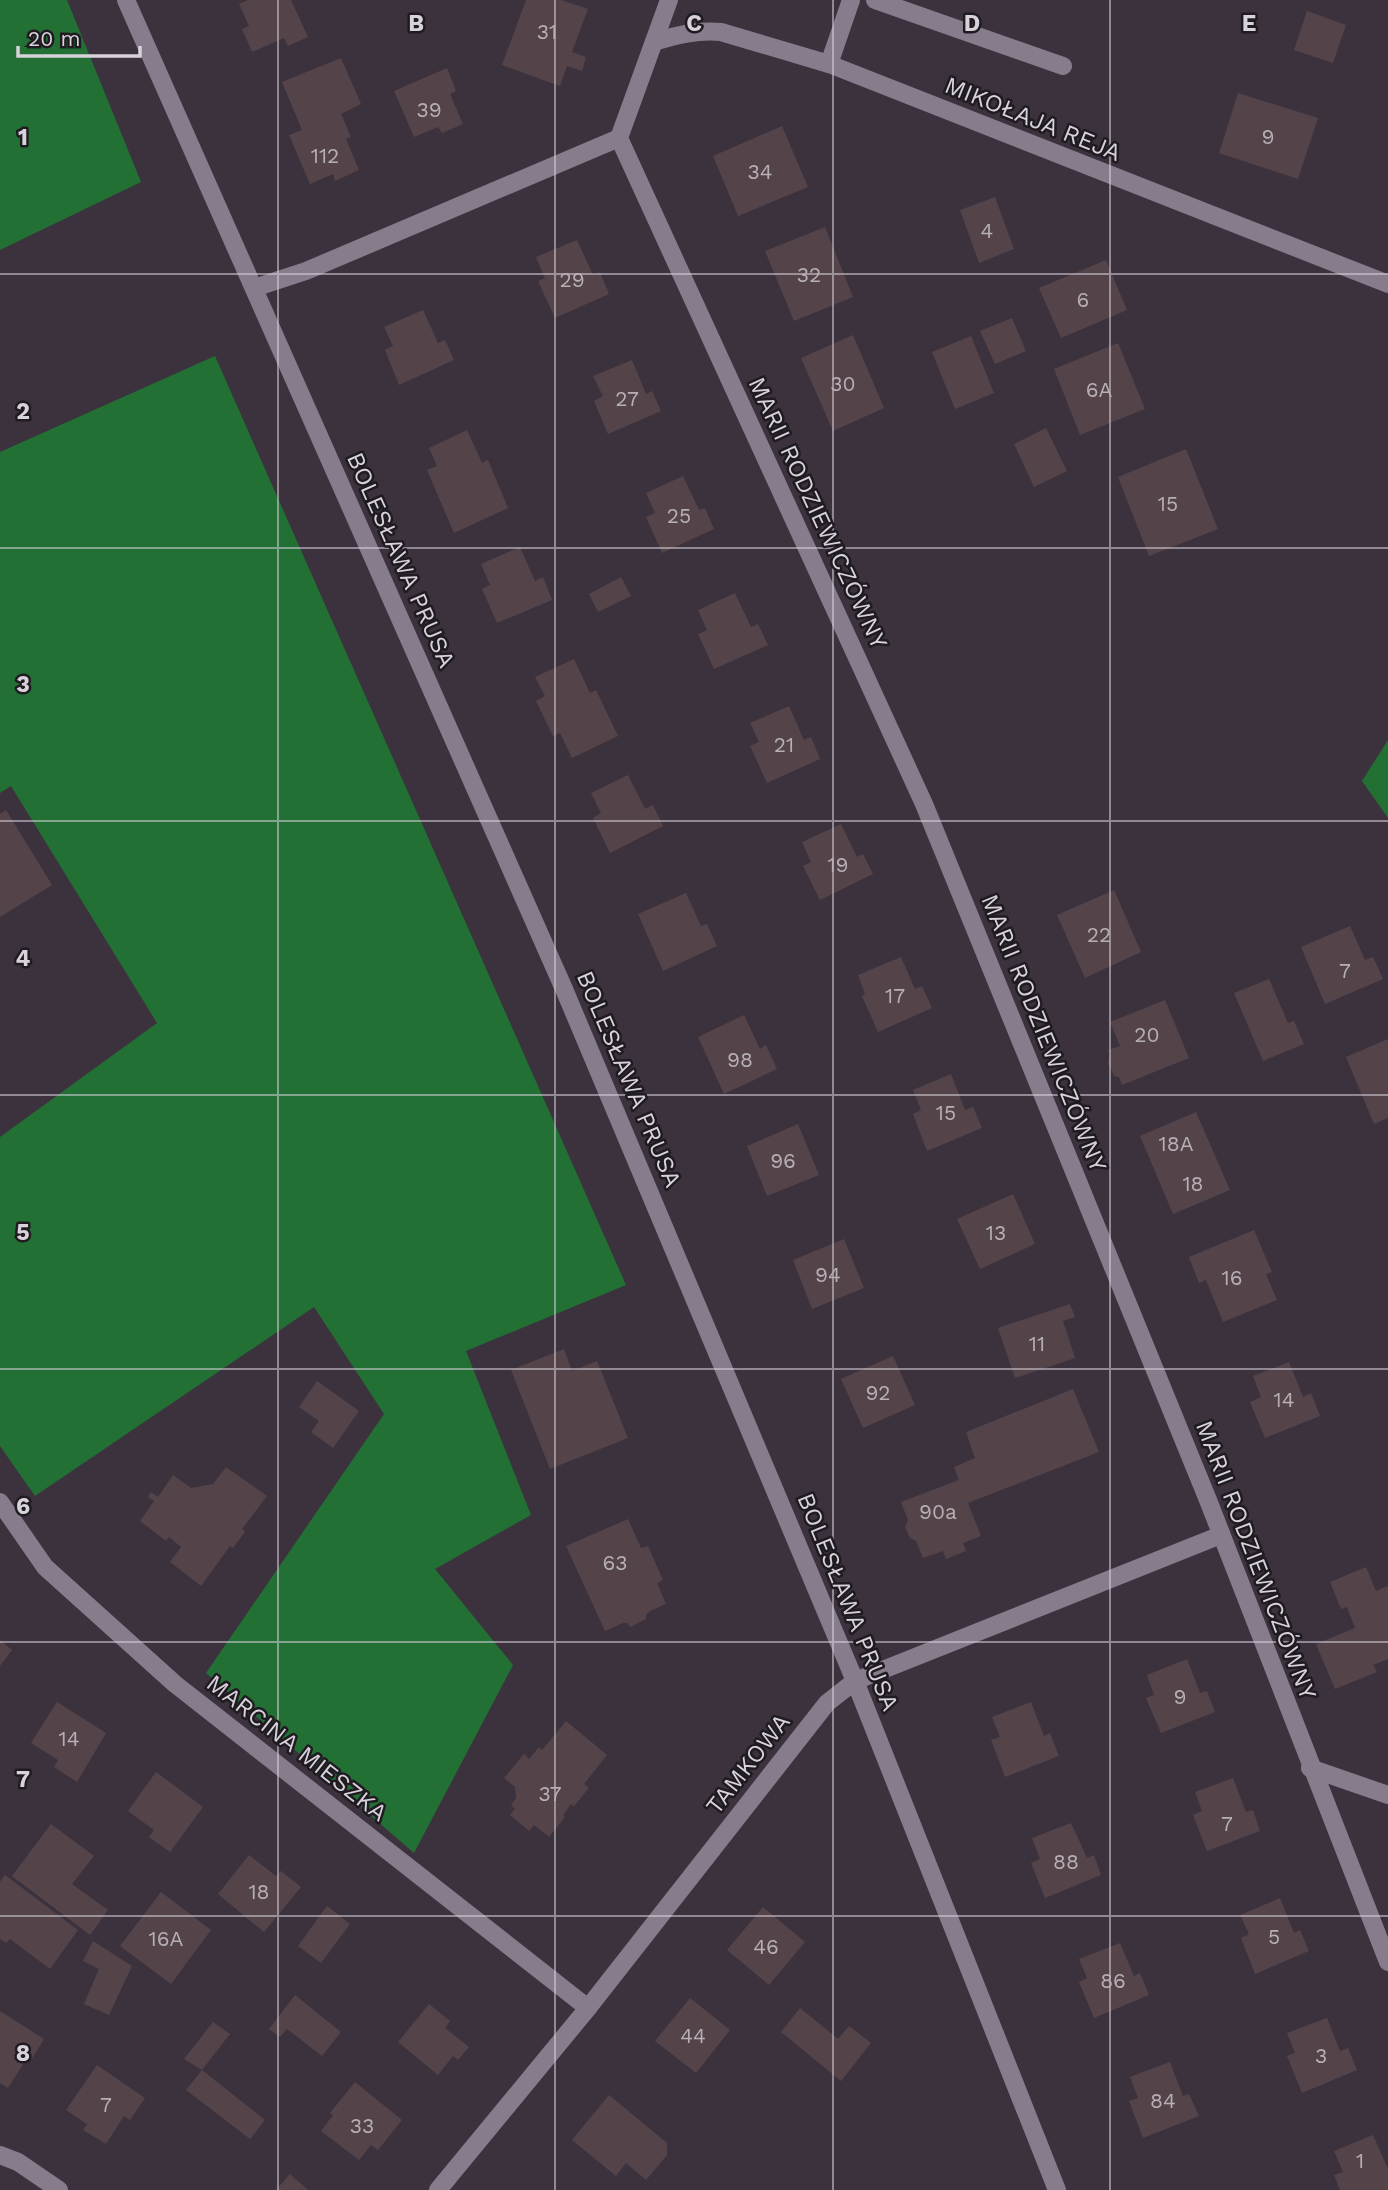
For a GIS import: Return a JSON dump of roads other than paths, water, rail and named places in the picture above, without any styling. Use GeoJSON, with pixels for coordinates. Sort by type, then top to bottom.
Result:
{"type":"FeatureCollection","features":[{"type":"Feature","properties":{"kind":"street","name":"BOLESŁAWA PRUSA"},"geometry":{"type":"LineString","coordinates":[[126,0],[564,989],[855,1681],[1056,2190]]}},
{"type":"Feature","properties":{"kind":"street"},"geometry":{"type":"LineString","coordinates":[[254,288],[306,271],[619,138],[669,0]]}},
{"type":"Feature","properties":{"kind":"street"},"geometry":{"type":"LineString","coordinates":[[829,64],[851,0]]}},
{"type":"Feature","properties":{"kind":"street"},"geometry":{"type":"LineString","coordinates":[[875,0],[1063,66]]}},
{"type":"Feature","properties":{"kind":"street","name":"MIKOŁAJA REJA"},"geometry":{"type":"LineString","coordinates":[[654,42],[680,33],[721,32],[829,64],[1388,284]]}},
{"type":"Feature","properties":{"kind":"street","name":"MARII RODZIEWICZÓWNY"},"geometry":{"type":"LineString","coordinates":[[619,138],[924,804],[1220,1535],[1388,1962]]}},
{"type":"Feature","properties":{"kind":"street","name":"MARCINA MIESZKA"},"geometry":{"type":"LineString","coordinates":[[0,1502],[45,1567],[175,1684],[588,2008]]}},
{"type":"Feature","properties":{"kind":"street","name":"TAMKOWA"},"geometry":{"type":"LineString","coordinates":[[439,2190],[588,2008],[820,1712],[855,1681],[1220,1535]]}},
{"type":"Feature","properties":{"kind":"street"},"geometry":{"type":"LineString","coordinates":[[1310,1768],[1388,1795]]}},
{"type":"Feature","properties":{"kind":"street"},"geometry":{"type":"LineString","coordinates":[[0,2155],[18,2162],[59,2190]]}}]}
